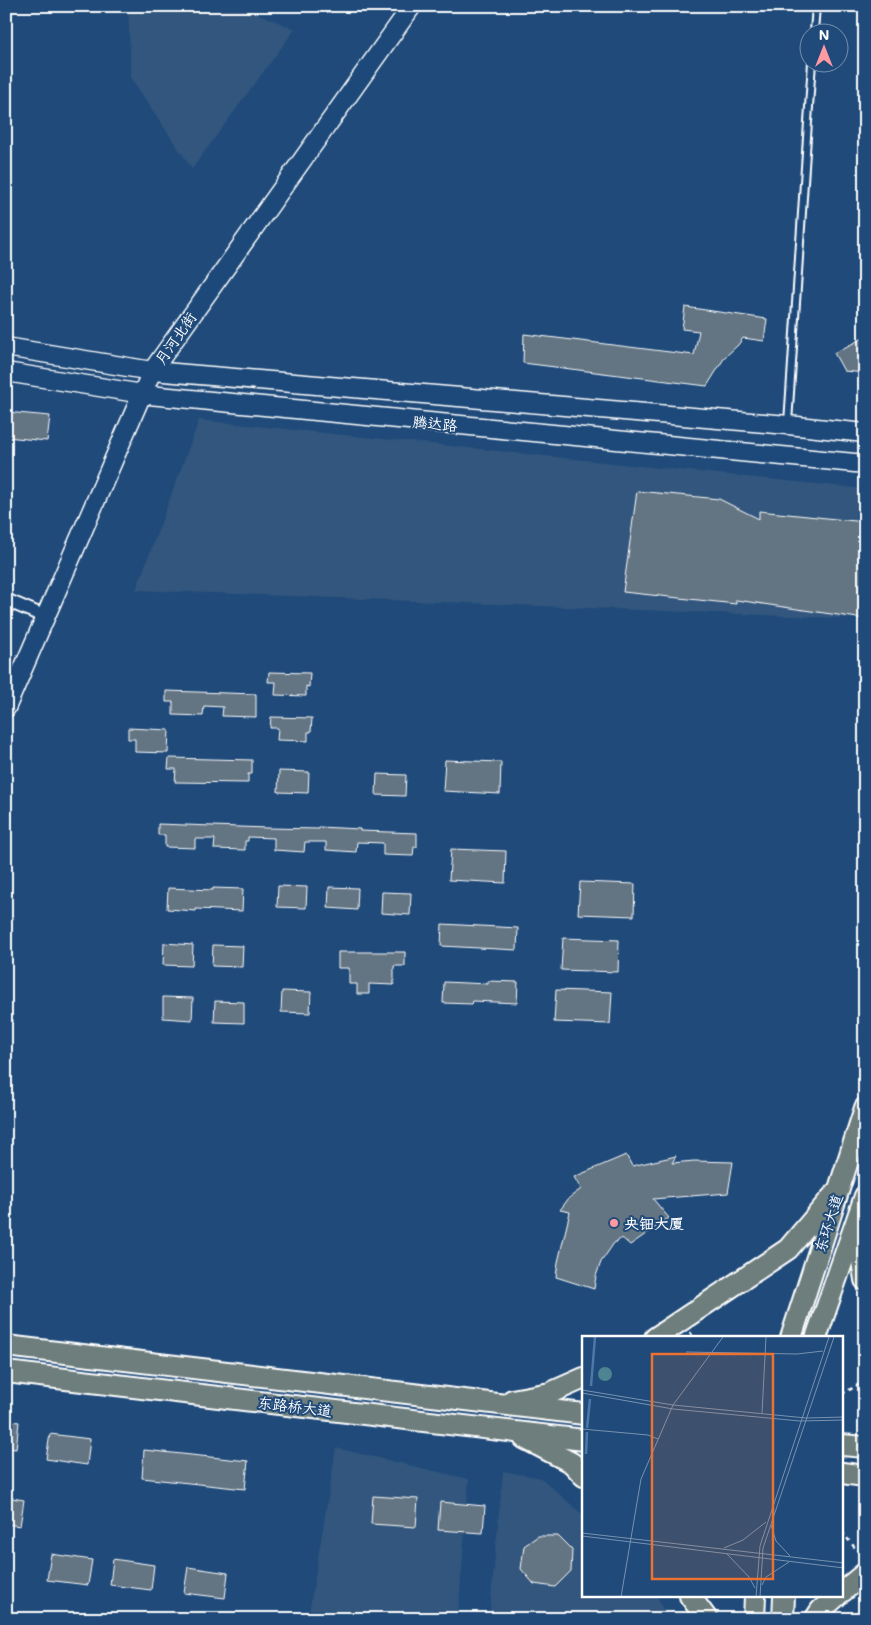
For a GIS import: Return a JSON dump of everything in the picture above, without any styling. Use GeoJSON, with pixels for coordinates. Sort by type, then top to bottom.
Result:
{"type":"FeatureCollection","features":[{"type":"Feature","properties":{"kind":"main road","name":"月河北街"},"geometry":{"type":"LineString","coordinates":[[6,708],[152,371],[412,6]]}},
{"type":"Feature","properties":{"kind":"main road","name":"腾达路"},"geometry":{"type":"LineString","coordinates":[[6,347],[152,371],[788,425],[865,434]]}},
{"type":"Feature","properties":{"kind":"main road","name":"腾达路"},"geometry":{"type":"LineString","coordinates":[[6,372],[142,394],[865,464]]}},
{"type":"Feature","properties":{"kind":"main road","name":"东环大道"},"geometry":{"type":"LineString","coordinates":[[792,1336],[865,1108]]}},
{"type":"Feature","properties":{"kind":"main road"},"geometry":{"type":"LineString","coordinates":[[657,1336],[788,1249],[839,1188]]}},
{"type":"Feature","properties":{"kind":"main road","name":"东环大道"},"geometry":{"type":"LineString","coordinates":[[817,1336],[865,1196]]}},
{"type":"Feature","properties":{"kind":"main road"},"geometry":{"type":"LineString","coordinates":[[858,1215],[860,1248],[865,1280]]}},
{"type":"Feature","properties":{"kind":"main road","name":"东路桥大道"},"geometry":{"type":"LineString","coordinates":[[6,1346],[582,1414]]}},
{"type":"Feature","properties":{"kind":"main road","name":"东路桥大道"},"geometry":{"type":"LineString","coordinates":[[6,1372],[582,1440]]}},
{"type":"Feature","properties":{"kind":"main road"},"geometry":{"type":"LineString","coordinates":[[493,1403],[550,1393],[582,1379]]}},
{"type":"Feature","properties":{"kind":"main road"},"geometry":{"type":"LineString","coordinates":[[511,1431],[572,1463],[582,1474]]}},
{"type":"Feature","properties":{"kind":"main road"},"geometry":{"type":"LineString","coordinates":[[844,1445],[865,1448]]}},
{"type":"Feature","properties":{"kind":"main road"},"geometry":{"type":"LineString","coordinates":[[844,1474],[865,1476]]}},
{"type":"Feature","properties":{"kind":"main road"},"geometry":{"type":"LineString","coordinates":[[844,1590],[865,1573]]}},
{"type":"Feature","properties":{"kind":"main road"},"geometry":{"type":"LineString","coordinates":[[692,1598],[708,1619]]}},
{"type":"Feature","properties":{"kind":"main road"},"geometry":{"type":"LineString","coordinates":[[754,1619],[755,1598]]}},
{"type":"Feature","properties":{"kind":"main road"},"geometry":{"type":"LineString","coordinates":[[783,1619],[784,1598]]}},
{"type":"Feature","properties":{"kind":"main road"},"geometry":{"type":"LineString","coordinates":[[815,1619],[821,1610],[835,1598]]}},
{"type":"Feature","properties":{"kind":"street"},"geometry":{"type":"LineString","coordinates":[[6,600],[46,616]]}},
{"type":"Feature","properties":{"kind":"lane"},"geometry":{"type":"LineString","coordinates":[[815,22],[816,6]]}},
{"type":"Feature","properties":{"kind":"lane"},"geometry":{"type":"LineString","coordinates":[[788,425],[811,72]]}},
{"type":"Feature","properties":{"kind":"path"},"geometry":{"type":"LineString","coordinates":[[844,1393],[865,1381]]}},
{"type":"Feature","properties":{"kind":"path"},"geometry":{"type":"LineString","coordinates":[[844,1534],[860,1554]]}},
{"type":"Feature","properties":{"kind":"shaded area"},"geometry":{"type":"Polygon","coordinates":[[[128,6],[239,6],[295,29],[192,169],[131,78],[128,6]]]}},
{"type":"Feature","properties":{"kind":"shaded area"},"geometry":{"type":"Polygon","coordinates":[[[199,420],[865,489],[865,619],[136,590],[199,420]]]}},
{"type":"Feature","properties":{"kind":"shaded area"},"geometry":{"type":"Polygon","coordinates":[[[336,1448],[469,1479],[458,1619],[308,1619],[336,1448]]]}},
{"type":"Feature","properties":{"kind":"shaded area"},"geometry":{"type":"Polygon","coordinates":[[[503,1471],[541,1478],[582,1514],[582,1598],[658,1598],[668,1619],[489,1619],[503,1471]]]}},
{"type":"Feature","properties":{"kind":"building"},"geometry":{"type":"Polygon","coordinates":[[[685,307],[767,319],[764,341],[743,338],[725,357],[707,386],[523,363],[524,334],[694,355],[699,331],[682,329],[685,307]]]}},
{"type":"Feature","properties":{"kind":"building"},"geometry":{"type":"Polygon","coordinates":[[[865,337],[865,373],[844,371],[834,353],[865,337]]]}},
{"type":"Feature","properties":{"kind":"building"},"geometry":{"type":"Polygon","coordinates":[[[6,412],[50,416],[47,441],[6,437],[6,412]]]}},
{"type":"Feature","properties":{"kind":"building"},"geometry":{"type":"Polygon","coordinates":[[[637,491],[719,499],[759,519],[759,511],[865,522],[865,619],[736,600],[736,604],[623,592],[637,491]]]}},
{"type":"Feature","properties":{"kind":"building"},"geometry":{"type":"Polygon","coordinates":[[[269,672],[310,673],[309,687],[306,686],[306,696],[275,695],[276,682],[268,682],[269,672]]]}},
{"type":"Feature","properties":{"kind":"building"},"geometry":{"type":"Polygon","coordinates":[[[166,691],[256,694],[256,717],[222,716],[223,707],[204,706],[203,716],[173,715],[173,702],[166,702],[166,691]]]}},
{"type":"Feature","properties":{"kind":"building"},"geometry":{"type":"Polygon","coordinates":[[[271,717],[312,718],[311,732],[308,732],[308,741],[277,740],[278,728],[270,728],[271,717]]]}},
{"type":"Feature","properties":{"kind":"building"},"geometry":{"type":"Polygon","coordinates":[[[128,728],[169,730],[168,753],[135,752],[135,739],[128,739],[128,728]]]}},
{"type":"Feature","properties":{"kind":"building"},"geometry":{"type":"Polygon","coordinates":[[[169,758],[252,760],[252,774],[248,774],[248,783],[175,782],[176,769],[168,769],[169,758]]]}},
{"type":"Feature","properties":{"kind":"building"},"geometry":{"type":"Polygon","coordinates":[[[445,760],[501,762],[500,794],[443,791],[445,760]]]}},
{"type":"Feature","properties":{"kind":"building"},"geometry":{"type":"Polygon","coordinates":[[[279,771],[309,772],[308,793],[278,792],[279,771]]]}},
{"type":"Feature","properties":{"kind":"building"},"geometry":{"type":"Polygon","coordinates":[[[377,774],[406,775],[405,796],[376,795],[377,774]]]}},
{"type":"Feature","properties":{"kind":"building"},"geometry":{"type":"Polygon","coordinates":[[[158,824],[319,829],[319,827],[417,833],[417,847],[414,847],[413,856],[383,855],[383,843],[357,842],[356,852],[326,850],[326,842],[305,842],[304,852],[274,850],[274,838],[248,837],[248,841],[245,841],[245,850],[214,849],[215,839],[195,839],[195,848],[165,847],[165,835],[158,835],[158,824]]]}},
{"type":"Feature","properties":{"kind":"building"},"geometry":{"type":"Polygon","coordinates":[[[451,849],[506,851],[505,883],[449,880],[451,849]]]}},
{"type":"Feature","properties":{"kind":"building"},"geometry":{"type":"Polygon","coordinates":[[[580,882],[635,884],[634,916],[578,914],[580,882]]]}},
{"type":"Feature","properties":{"kind":"building"},"geometry":{"type":"Polygon","coordinates":[[[278,886],[307,887],[306,908],[277,907],[278,886]]]}},
{"type":"Feature","properties":{"kind":"building"},"geometry":{"type":"Polygon","coordinates":[[[329,887],[358,888],[357,910],[328,908],[329,887]]]}},
{"type":"Feature","properties":{"kind":"building"},"geometry":{"type":"Polygon","coordinates":[[[168,888],[243,889],[242,911],[167,909],[168,888]]]}},
{"type":"Feature","properties":{"kind":"building"},"geometry":{"type":"Polygon","coordinates":[[[382,892],[411,893],[410,915],[381,913],[382,892]]]}},
{"type":"Feature","properties":{"kind":"building"},"geometry":{"type":"Polygon","coordinates":[[[442,924],[518,928],[517,950],[441,946],[442,924]]]}},
{"type":"Feature","properties":{"kind":"building"},"geometry":{"type":"Polygon","coordinates":[[[563,938],[619,940],[618,972],[561,970],[563,938]]]}},
{"type":"Feature","properties":{"kind":"building"},"geometry":{"type":"Polygon","coordinates":[[[164,943],[193,945],[192,966],[163,965],[164,943]]]}},
{"type":"Feature","properties":{"kind":"building"},"geometry":{"type":"Polygon","coordinates":[[[213,945],[243,946],[242,967],[212,966],[213,945]]]}},
{"type":"Feature","properties":{"kind":"building"},"geometry":{"type":"Polygon","coordinates":[[[338,952],[405,952],[405,966],[394,966],[394,985],[369,984],[369,994],[357,994],[357,984],[349,984],[349,968],[338,968],[338,952]]]}},
{"type":"Feature","properties":{"kind":"building"},"geometry":{"type":"Polygon","coordinates":[[[488,981],[518,982],[517,1003],[473,1001],[472,1004],[443,1003],[444,982],[488,984],[488,981]]]}},
{"type":"Feature","properties":{"kind":"building"},"geometry":{"type":"Polygon","coordinates":[[[556,990],[612,992],[610,1024],[554,1022],[556,990]]]}},
{"type":"Feature","properties":{"kind":"building"},"geometry":{"type":"Polygon","coordinates":[[[282,991],[311,992],[310,1013],[281,1012],[282,991]]]}},
{"type":"Feature","properties":{"kind":"building"},"geometry":{"type":"Polygon","coordinates":[[[163,997],[193,998],[192,1020],[163,1018],[163,997]]]}},
{"type":"Feature","properties":{"kind":"building"},"geometry":{"type":"Polygon","coordinates":[[[215,1001],[244,1002],[244,1023],[214,1022],[215,1001]]]}},
{"type":"Feature","properties":{"kind":"building","name":"央钿大厦"},"geometry":{"type":"Polygon","coordinates":[[[626,1155],[632,1166],[676,1156],[672,1163],[694,1161],[733,1162],[728,1193],[653,1199],[669,1218],[630,1245],[622,1238],[614,1243],[601,1262],[594,1289],[556,1277],[570,1212],[560,1210],[569,1198],[581,1189],[574,1177],[626,1155]]]}},
{"type":"Feature","properties":{"kind":"building"},"geometry":{"type":"Polygon","coordinates":[[[6,1420],[19,1422],[16,1449],[6,1448],[6,1420]]]}},
{"type":"Feature","properties":{"kind":"building"},"geometry":{"type":"Polygon","coordinates":[[[50,1434],[90,1439],[87,1465],[46,1459],[50,1434]]]}},
{"type":"Feature","properties":{"kind":"building"},"geometry":{"type":"Polygon","coordinates":[[[144,1450],[248,1461],[245,1489],[142,1478],[144,1450]]]}},
{"type":"Feature","properties":{"kind":"building"},"geometry":{"type":"Polygon","coordinates":[[[373,1496],[418,1499],[416,1527],[371,1524],[373,1496]]]}},
{"type":"Feature","properties":{"kind":"building"},"geometry":{"type":"Polygon","coordinates":[[[6,1497],[24,1500],[20,1526],[6,1524],[6,1497]]]}},
{"type":"Feature","properties":{"kind":"building"},"geometry":{"type":"Polygon","coordinates":[[[440,1502],[485,1506],[483,1533],[438,1530],[440,1502]]]}},
{"type":"Feature","properties":{"kind":"building"},"geometry":{"type":"Polygon","coordinates":[[[538,1536],[558,1536],[572,1550],[571,1571],[555,1587],[534,1584],[521,1569],[524,1546],[538,1536]]]}},
{"type":"Feature","properties":{"kind":"building"},"geometry":{"type":"Polygon","coordinates":[[[51,1554],[92,1560],[88,1585],[47,1580],[51,1554]]]}},
{"type":"Feature","properties":{"kind":"building"},"geometry":{"type":"Polygon","coordinates":[[[113,1559],[154,1565],[151,1590],[110,1585],[113,1559]]]}},
{"type":"Feature","properties":{"kind":"building"},"geometry":{"type":"Polygon","coordinates":[[[188,1567],[228,1573],[225,1598],[184,1593],[188,1567]]]}},
{"type":"Feature","properties":{"kind":"place","name":"央钿大厦"},"geometry":{"type":"Point","coordinates":[614,1223]}}]}
